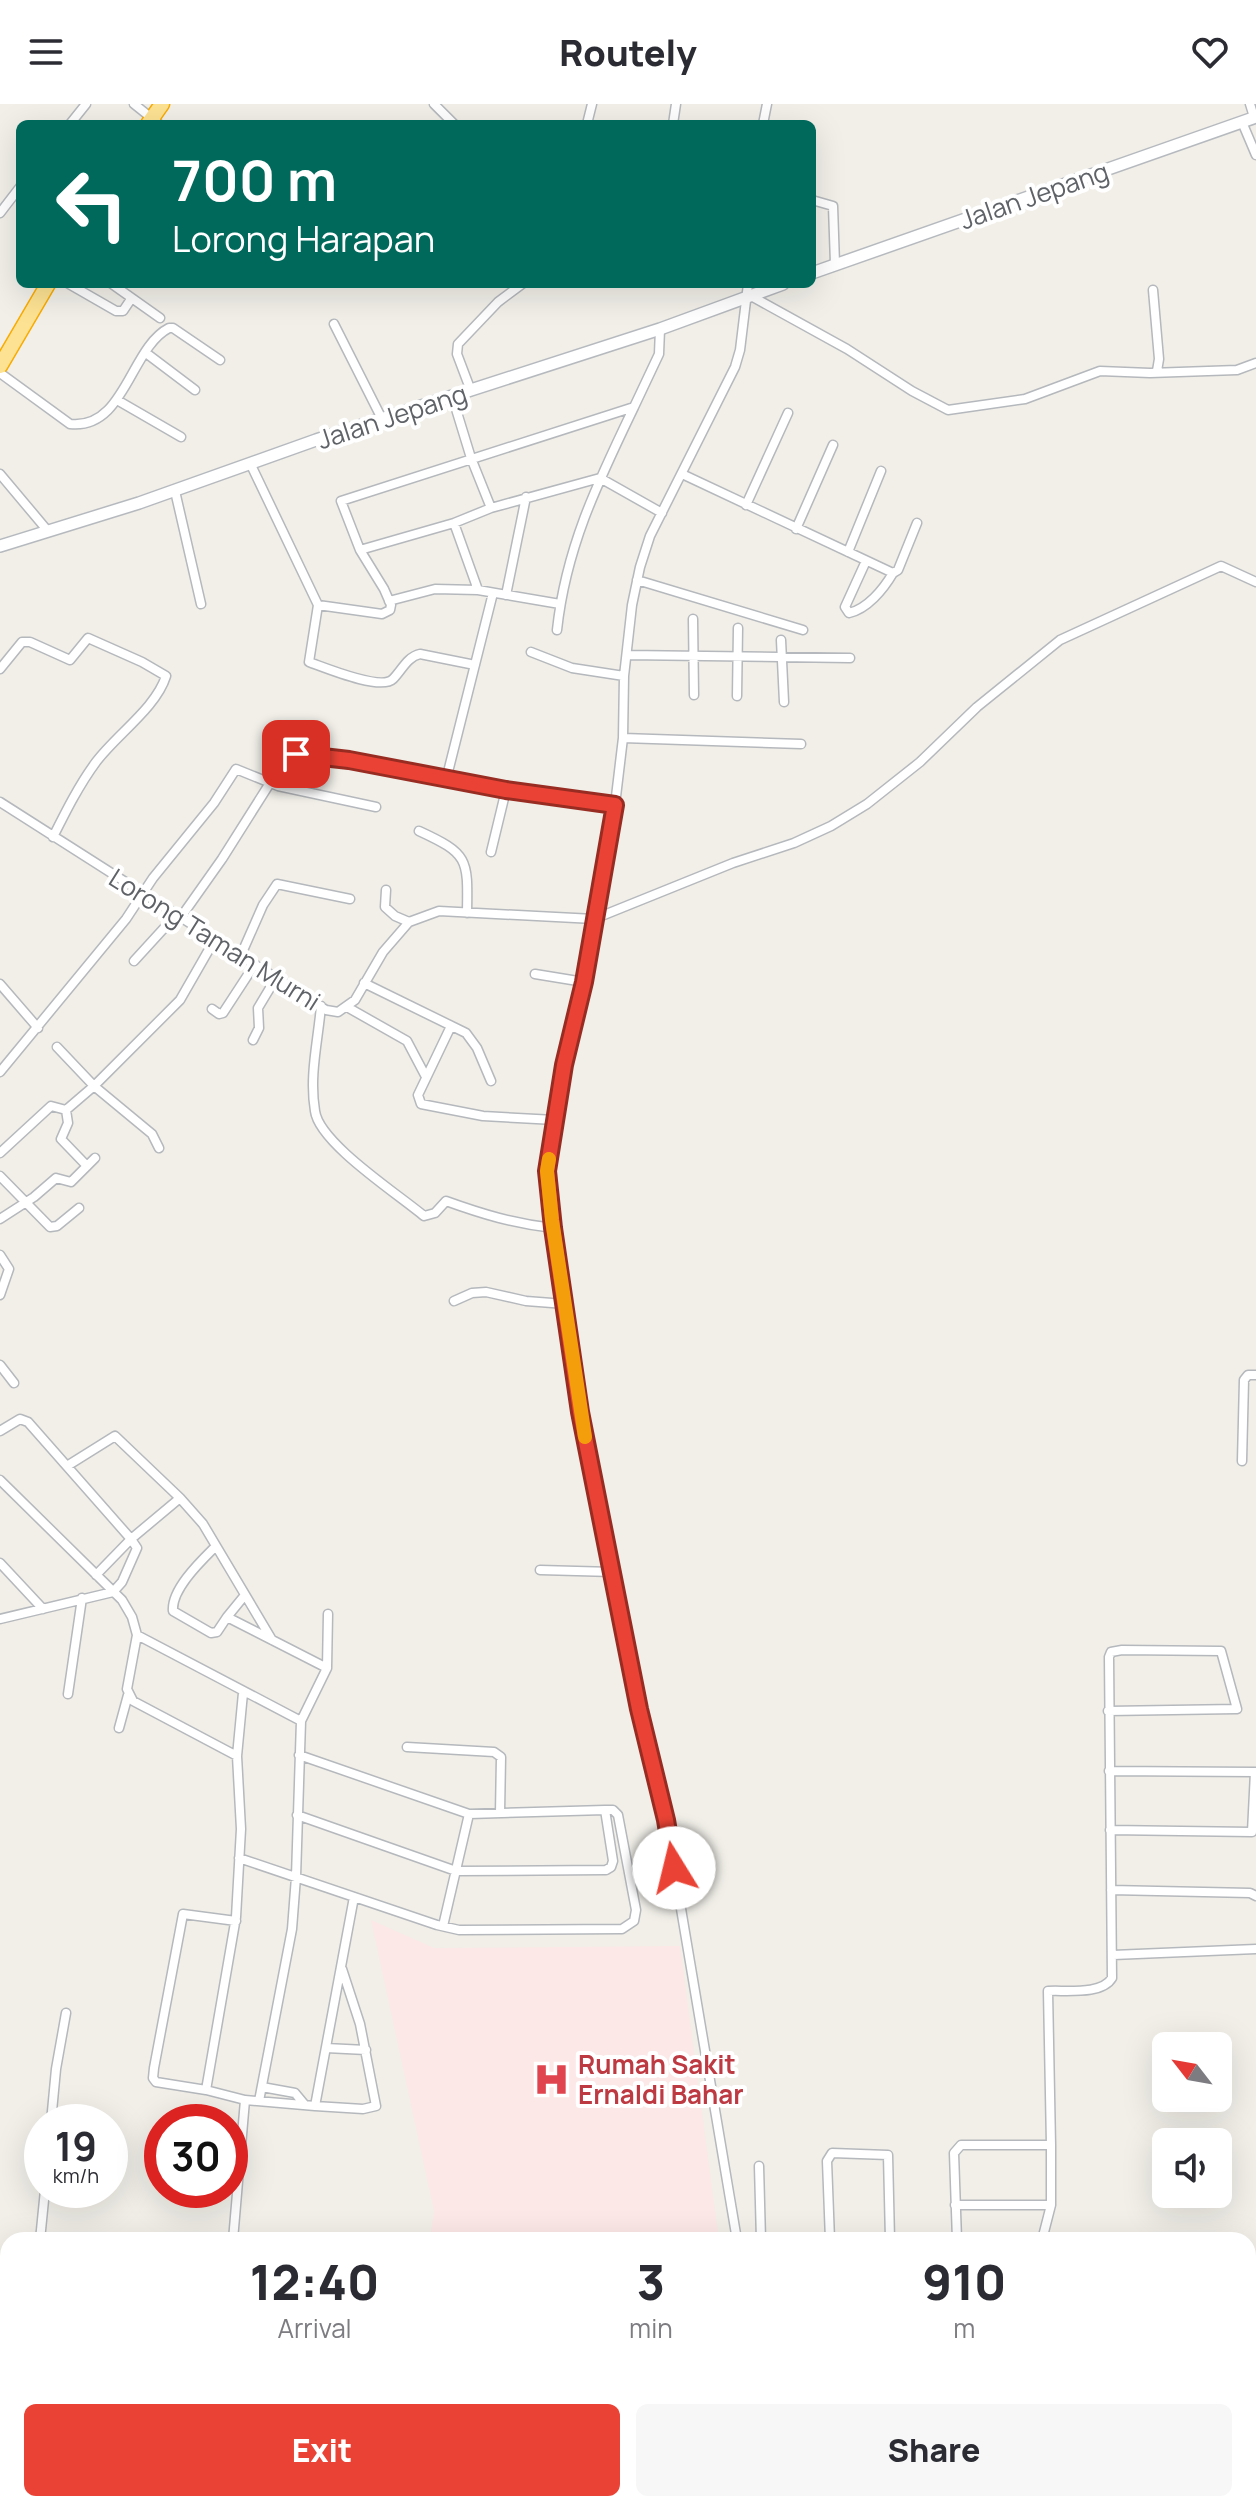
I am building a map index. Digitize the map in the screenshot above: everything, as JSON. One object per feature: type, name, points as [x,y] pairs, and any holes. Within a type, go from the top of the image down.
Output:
[{"type":"highway","points":[[0,366],[46,288]]},
{"type":"street","points":[[73,120],[86,104]]},
{"type":"street","points":[[134,104],[151,120]]},
{"type":"street","points":[[434,104],[450,120]]},
{"type":"street","points":[[1250,104],[1255,117]]},
{"type":"street","name":"Jalan Jepang","points":[[816,271],[1255,117]]},
{"type":"street","points":[[1242,122],[1256,155]]},
{"type":"street","points":[[0,213],[16,192]]},
{"type":"street","points":[[816,201],[833,206],[835,264]]},
{"type":"street","points":[[76,288],[120,312],[127,308],[131,299]]},
{"type":"street","points":[[117,288],[160,318]]},
{"type":"street","points":[[471,391],[457,354],[458,344],[508,288]]},
{"type":"street","points":[[1153,290],[1159,359],[1157,371]]},
{"type":"street","points":[[736,2232],[666,1820],[639,1709],[580,1412],[547,1171],[564,1065],[584,982],[615,805],[623,738],[624,676],[637,580],[650,536],[735,367],[749,293],[948,410],[1025,399],[1100,371],[1237,370],[1256,363]]},
{"type":"street","name":"Jalan Jepang","points":[[0,546],[104,515],[382,419],[660,329],[749,293]]},
{"type":"street","points":[[334,324],[382,419]]},
{"type":"street","points":[[0,373],[70,424],[92,421],[104,414],[117,400],[159,335],[169,328],[220,360]]},
{"type":"street","points":[[557,630],[560,604],[582,520],[659,354],[660,329]]},
{"type":"street","points":[[146,353],[195,390]]},
{"type":"street","points":[[452,396],[471,458],[491,508]]},
{"type":"street","points":[[117,400],[181,437]]},
{"type":"street","points":[[318,605],[382,614],[390,610],[389,601],[360,550],[341,501],[634,407]]},
{"type":"street","points":[[746,505],[788,413]]},
{"type":"street","points":[[796,529],[833,445]]},
{"type":"street","points":[[251,465],[318,605],[309,662],[380,684],[392,680],[413,656],[420,654],[475,665]]},
{"type":"street","points":[[848,552],[881,471]]},
{"type":"street","points":[[0,474],[47,530]]},
{"type":"street","points":[[682,474],[893,573]]},
{"type":"street","points":[[360,550],[454,523],[526,497],[600,478],[662,513]]},
{"type":"street","points":[[175,491],[201,604]]},
{"type":"street","points":[[506,595],[526,497]]},
{"type":"street","points":[[454,523],[478,590]]},
{"type":"street","points":[[866,561],[845,607],[849,613],[874,598],[898,570],[917,523]]},
{"type":"street","points":[[386,890],[385,907],[409,922],[439,911],[594,919],[675,885],[794,843],[867,804],[920,762],[977,707],[1060,640],[1221,566],[1256,582]]},
{"type":"street","points":[[637,580],[803,630]]},
{"type":"street","points":[[389,601],[435,589],[478,590],[560,604]]},
{"type":"street","points":[[446,780],[493,593]]},
{"type":"street","points":[[693,619],[694,695]]},
{"type":"street","points":[[737,696],[738,628]]},
{"type":"street","points":[[0,669],[22,642],[30,642],[70,660],[88,638],[166,676],[153,698],[98,759],[75,793],[53,837]]},
{"type":"street","points":[[781,640],[784,702]]},
{"type":"street","points":[[531,652],[572,668],[624,676]]},
{"type":"street","points":[[627,655],[850,658]]},
{"type":"street","points":[[623,738],[801,744]]},
{"type":"street","points":[[134,961],[178,914],[222,859],[296,754],[615,805]]},
{"type":"street","points":[[0,1072],[38,1028],[153,878],[191,835],[236,769],[274,785],[376,807]]},
{"type":"street","points":[[491,852],[506,790]]},
{"type":"street","name":"Lorong Taman Murni","points":[[0,802],[142,895],[178,914],[321,1006],[338,1012],[355,1000],[383,952],[409,922]]},
{"type":"street","points":[[419,831],[450,845],[463,861],[467,869],[467,913]]},
{"type":"street","points":[[241,955],[263,905],[277,884],[350,899]]},
{"type":"street","points":[[66,1110],[180,1000],[215,939]]},
{"type":"street","points":[[212,1009],[223,1013],[255,964]]},
{"type":"street","points":[[535,974],[584,982]]},
{"type":"street","points":[[253,1040],[259,1028],[258,1008],[276,978]]},
{"type":"street","points":[[364,983],[466,1033],[491,1081]]},
{"type":"street","points":[[0,984],[38,1028]]},
{"type":"street","points":[[321,1006],[312,1078],[315,1112],[325,1134],[424,1216],[435,1213],[446,1201],[497,1219],[553,1228]]},
{"type":"street","points":[[347,1007],[407,1041],[426,1077]]},
{"type":"street","points":[[451,1026],[418,1099],[427,1107],[483,1116],[555,1120]]},
{"type":"street","points":[[57,1047],[94,1086],[143,1125],[159,1148]]},
{"type":"street","points":[[0,1153],[51,1106],[66,1110]]},
{"type":"street","points":[[66,1110],[68,1123],[61,1139],[87,1166]]},
{"type":"street","points":[[0,1219],[56,1178],[71,1182],[95,1158]]},
{"type":"street","points":[[0,1176],[48,1226],[53,1228],[79,1208]]},
{"type":"street","points":[[0,1255],[9,1269],[0,1295]]},
{"type":"street","points":[[454,1301],[472,1293],[486,1292],[526,1301],[565,1304]]},
{"type":"street","points":[[0,1365],[14,1383]]},
{"type":"street","points":[[1242,1461],[1244,1380],[1248,1375],[1256,1375]]},
{"type":"street","points":[[0,1431],[20,1419],[28,1422],[137,1548],[122,1582],[113,1592],[0,1619]]},
{"type":"street","points":[[67,1466],[115,1436],[203,1524],[272,1640]]},
{"type":"street","points":[[0,1480],[113,1592],[132,1617],[137,1635],[128,1695],[119,1728]]},
{"type":"street","points":[[96,1575],[131,1539],[180,1498]]},
{"type":"street","points":[[216,1546],[191,1571],[172,1603],[173,1611],[211,1633],[217,1632],[245,1595]]},
{"type":"street","points":[[0,1563],[43,1609]]},
{"type":"street","points":[[540,1570],[613,1572]]},
{"type":"street","points":[[68,1694],[82,1598]]},
{"type":"street","points":[[259,2101],[292,1929],[301,1721],[327,1668],[328,1614]]},
{"type":"street","points":[[227,1617],[327,1668]]},
{"type":"street","points":[[137,1635],[301,1721]]},
{"type":"street","points":[[1044,2232],[1051,2205],[1048,1991],[1106,1986],[1112,1978],[1108,1711],[1111,1652],[1221,1651],[1237,1709],[1108,1711]]},
{"type":"street","points":[[206,2090],[236,1921],[239,1858],[237,1756],[243,1693]]},
{"type":"street","points":[[128,1695],[133,1701],[237,1756]]},
{"type":"street","points":[[407,1747],[494,1752],[501,1757],[500,1813]]},
{"type":"street","points":[[239,1858],[459,1930],[622,1929],[630,1924],[636,1910],[627,1848],[618,1815],[613,1810],[469,1814],[299,1755]]},
{"type":"street","points":[[1109,1771],[1255,1772],[1252,1832],[1110,1830]]},
{"type":"street","points":[[297,1815],[456,1871],[606,1870],[613,1861],[605,1810]]},
{"type":"street","points":[[443,1926],[469,1814]]},
{"type":"street","points":[[1111,1890],[1250,1893],[1256,1896]]},
{"type":"street","points":[[315,2106],[354,1897]]},
{"type":"street","points":[[236,1921],[183,1914],[154,2068],[153,2078],[156,2082],[245,2100],[363,2109],[376,2106],[360,2024],[341,1965]]},
{"type":"street","points":[[1113,1955],[1256,1949]]},
{"type":"street","points":[[53,2104],[66,2013]]},
{"type":"street","points":[[326,2048],[366,2050]]},
{"type":"street","points":[[262,2087],[295,2093],[305,2105]]},
{"type":"street","points":[[234,2232],[245,2100]]},
{"type":"street","points":[[957,2232],[954,2153],[961,2145],[1051,2145]]},
{"type":"street","points":[[830,2232],[829,2155],[859,2153],[888,2155],[890,2232]]},
{"type":"street","points":[[759,2166],[761,2232]]},
{"type":"street","points":[[955,2205],[1051,2205]]},
{"type":"street","points":[[41,2232],[43,2208]]},
{"type":"shaded area","name":"Rumah Sakit Ernaldi Bahar","points":[[371,1920],[434,1948],[680,1946],[718,2232],[431,2232],[434,2211]]},
{"type":"slow traffic","points":[[549,1159],[547,1171],[552,1220],[585,1437]]},
{"type":"place","name":"Rumah Sakit Ernaldi Bahar","points":[[552,2079]]},
{"type":"route","points":[[296,754],[349,760],[446,780],[615,805],[584,982],[564,1065],[547,1171],[580,1412],[674,1868]]}]
